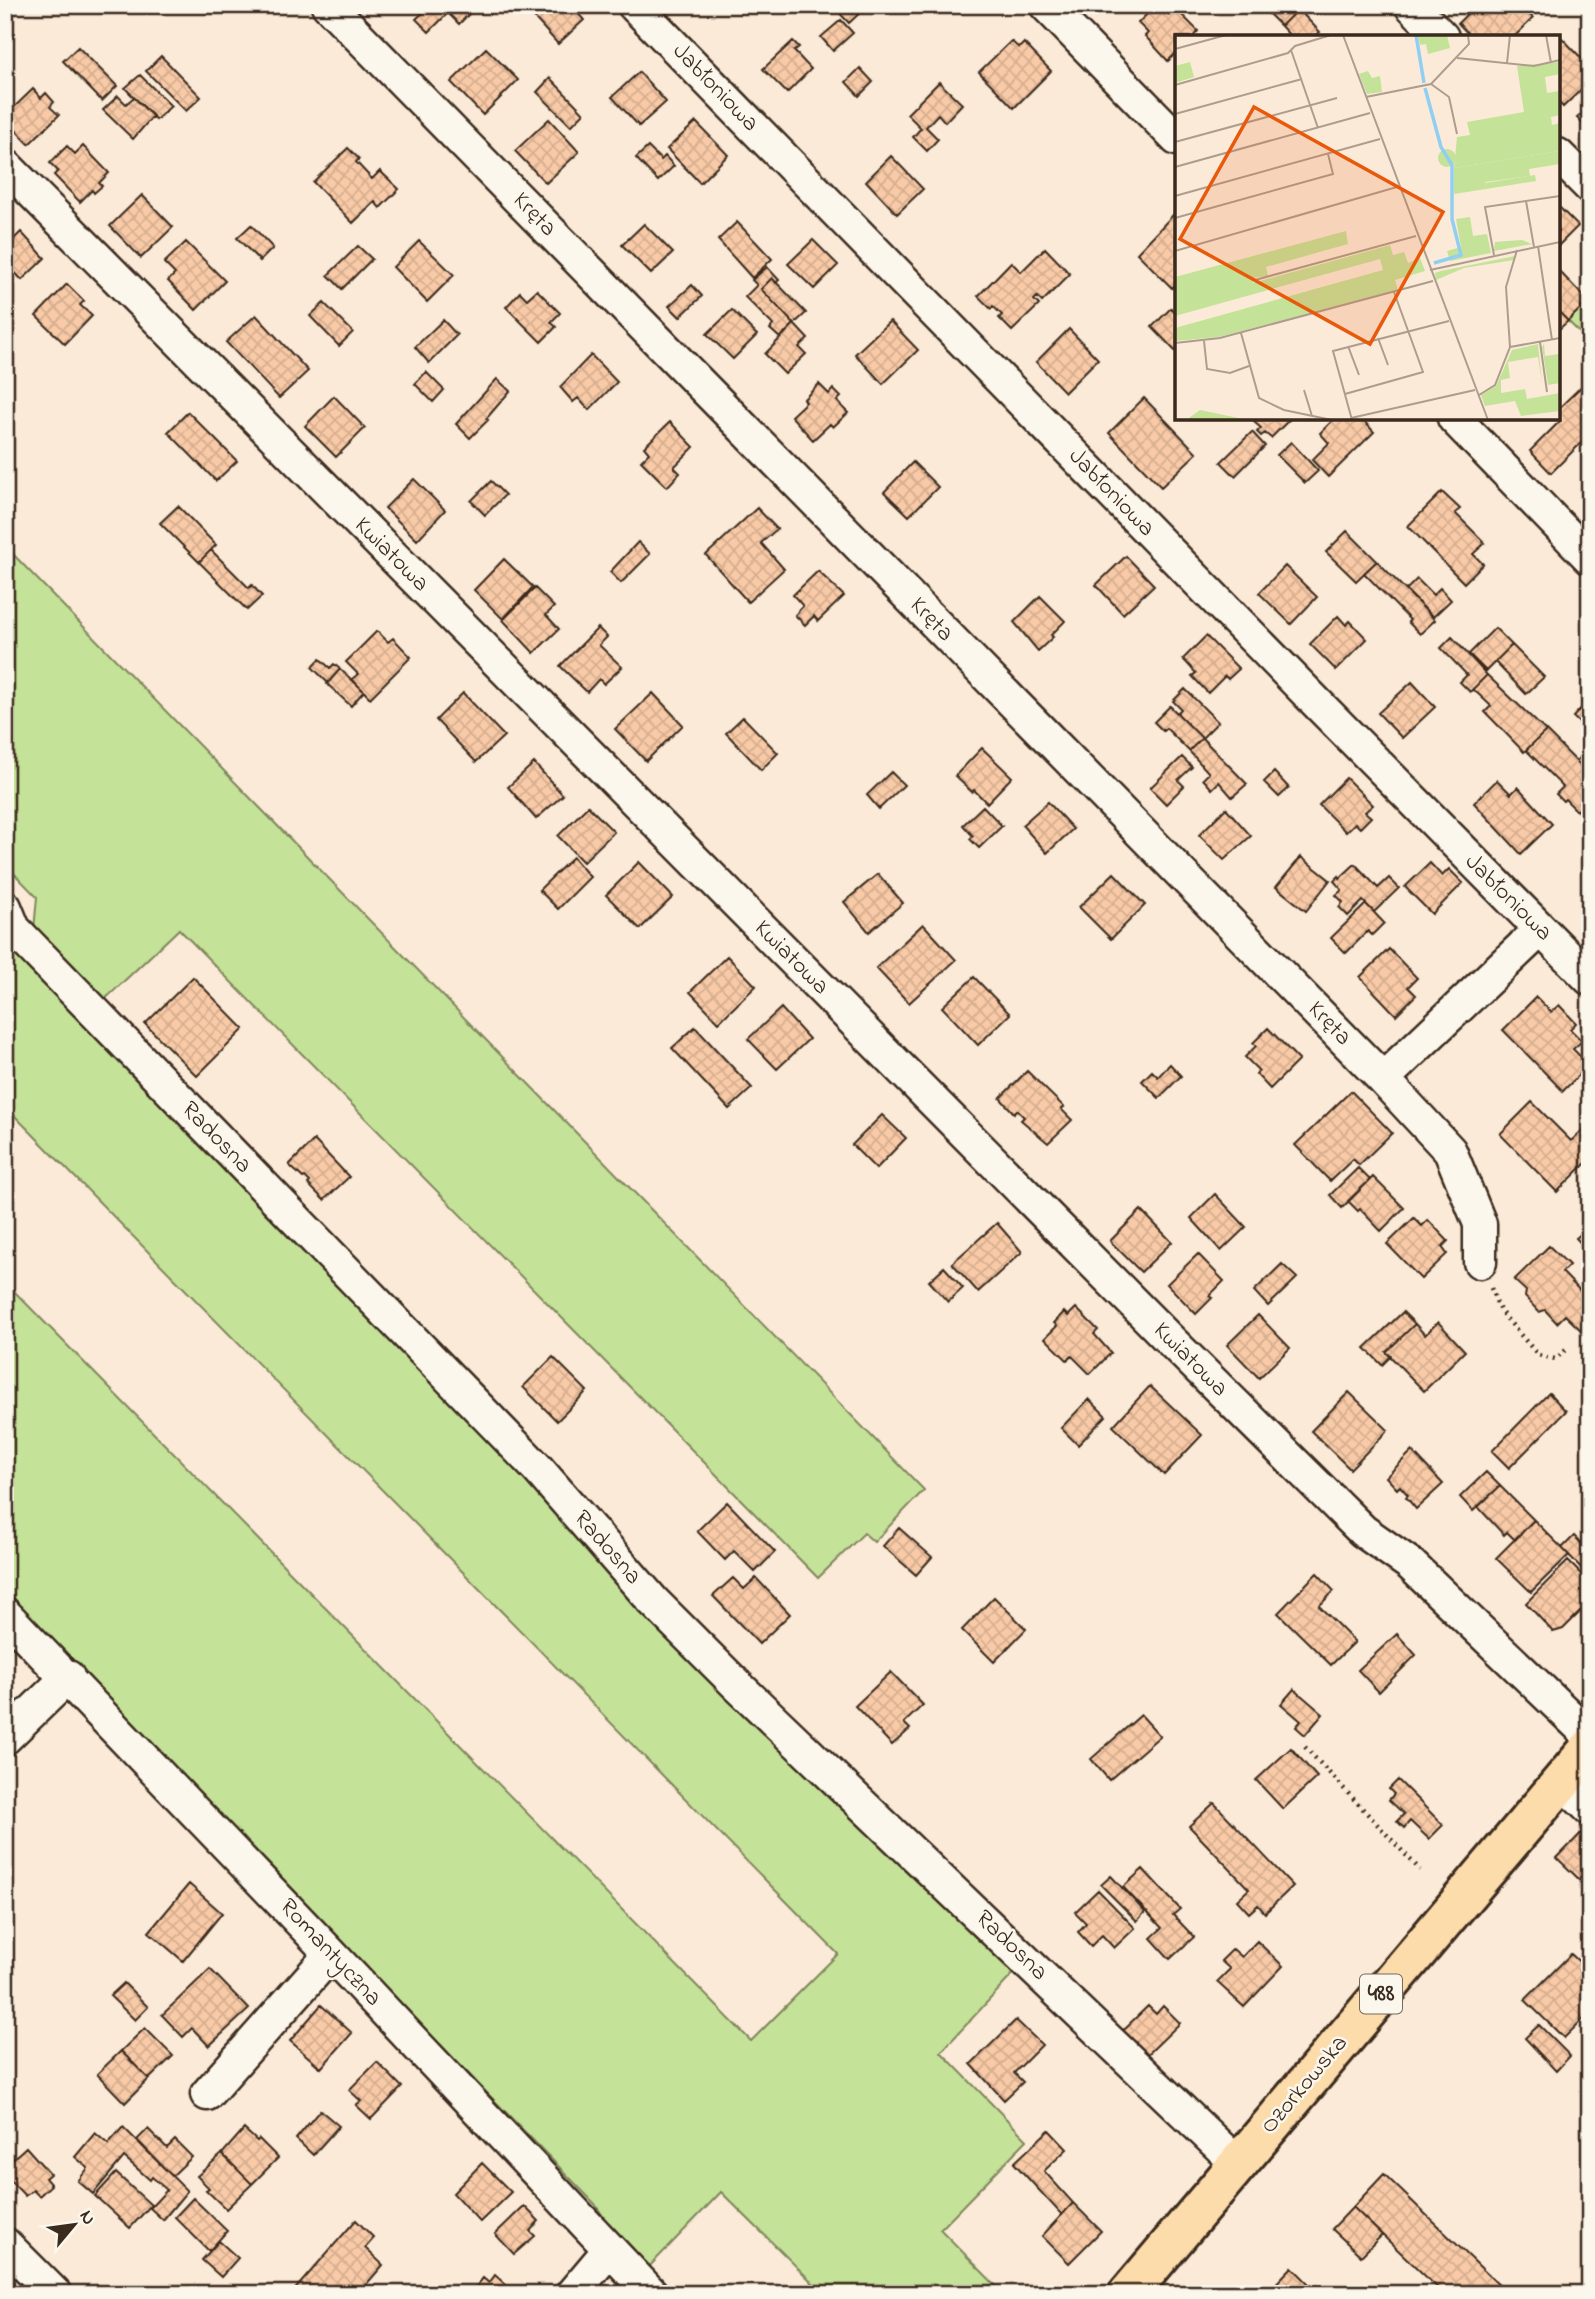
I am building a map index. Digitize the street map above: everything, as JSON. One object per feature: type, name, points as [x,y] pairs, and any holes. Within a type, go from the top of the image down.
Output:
[{"type":"main road","name":"Ozorkowska","points":[[1128,2294],[1590,1748]]},
{"type":"street","name":"Kręta","points":[[328,5],[1383,1079],[1450,1152],[1480,1224],[1480,1262]]},
{"type":"street","name":"Jabłoniowa","points":[[634,5],[1590,979]]},
{"type":"street","points":[[1046,5],[1175,137]]},
{"type":"street","points":[[1411,5],[1440,35]]},
{"type":"street","points":[[1560,157],[1590,187]]},
{"type":"street","name":"Kwiatowa","points":[[5,165],[1128,1298],[1363,1531],[1409,1564],[1590,1736]]},
{"type":"street","points":[[1456,420],[1590,558]]},
{"type":"street","name":"Radosna","points":[[5,906],[14,929],[537,1468],[653,1601],[746,1695],[1238,2164]]},
{"type":"street","points":[[1383,1079],[1540,930]]},
{"type":"street","name":"Romantyczna","points":[[5,1614],[68,1677],[652,2294]]},
{"type":"street","points":[[5,1738],[68,1677]]},
{"type":"street","points":[[1562,1782],[1590,1809]]},
{"type":"street","points":[[206,2094],[331,1954]]},
{"type":"street","points":[[5,2244],[55,2294]]},
{"type":"street","points":[[572,2294],[609,2250]]},
{"type":"path","points":[[1480,1262],[1500,1311],[1538,1355],[1555,1359],[1566,1350]]},
{"type":"path","points":[[1305,1747],[1420,1870]]},
{"type":"green space","points":[[1590,299],[1590,343],[1568,321]]},
{"type":"green space","points":[[5,546],[924,1490],[874,1542],[864,1533],[818,1578],[179,929],[102,1002],[34,930],[37,897],[5,864]]},
{"type":"green space","points":[[5,939],[527,1473],[639,1609],[755,1724],[1015,1972],[941,2052],[1027,2140],[940,2229],[1004,2294],[824,2294],[721,2192],[645,2271],[624,2249],[595,2204],[5,1597],[5,1282],[751,2041],[838,1954],[5,1106]]},
{"type":"building","points":[[431,5],[470,5],[474,9],[459,24],[448,13],[429,32],[416,19]]},
{"type":"building","points":[[536,5],[570,5],[584,20],[558,44],[529,12]]},
{"type":"building","points":[[832,5],[859,5],[863,10],[849,23]]},
{"type":"building","points":[[1156,5],[1160,5],[1169,14],[1175,8],[1198,31],[1195,35],[1175,35],[1175,54],[1168,61],[1145,36],[1148,33],[1138,23]]},
{"type":"building","points":[[1260,5],[1286,5],[1294,13],[1281,26]]},
{"type":"building","points":[[1476,5],[1520,5],[1533,18],[1516,35],[1469,35],[1458,23]]},
{"type":"building","points":[[1298,9],[1320,32],[1317,35],[1289,35],[1281,26]]},
{"type":"building","points":[[841,20],[853,33],[833,51],[821,37]]},
{"type":"building","points":[[1562,38],[1590,67],[1590,81],[1563,107],[1560,104]]},
{"type":"building","points":[[793,41],[799,47],[794,51],[811,69],[787,93],[763,69]]},
{"type":"building","points":[[1011,41],[1019,48],[1024,43],[1051,71],[1014,108],[979,72]]},
{"type":"building","points":[[78,47],[117,86],[102,101],[63,61]]},
{"type":"building","points":[[486,48],[518,80],[483,115],[451,82]]},
{"type":"building","points":[[161,56],[201,97],[186,111],[146,71]]},
{"type":"building","points":[[860,68],[873,82],[859,96],[846,82]]},
{"type":"building","points":[[639,72],[666,102],[639,126],[612,97]]},
{"type":"building","points":[[140,75],[171,106],[156,120],[125,88]]},
{"type":"building","points":[[550,78],[584,113],[571,126],[537,92]]},
{"type":"building","points":[[939,82],[962,104],[945,122],[938,114],[926,127],[938,139],[927,151],[913,137],[921,128],[907,114]]},
{"type":"building","points":[[33,89],[41,98],[46,93],[54,102],[50,107],[59,115],[29,144],[5,116]]},
{"type":"building","points":[[118,96],[126,104],[134,97],[153,116],[133,139],[103,110]]},
{"type":"building","points":[[1590,106],[1590,131],[1577,118]]},
{"type":"building","points":[[549,119],[579,152],[546,183],[515,151]]},
{"type":"building","points":[[696,122],[728,155],[700,183],[667,149]]},
{"type":"building","points":[[67,146],[75,154],[83,146],[109,173],[99,183],[102,186],[94,193],[92,190],[80,202],[54,175],[58,171],[50,163]]},
{"type":"building","points":[[648,147],[661,160],[665,156],[674,166],[658,181],[636,158]]},
{"type":"building","points":[[348,148],[359,159],[356,162],[372,179],[380,171],[399,189],[380,208],[375,202],[353,223],[313,182]]},
{"type":"building","points":[[891,156],[923,189],[897,214],[866,181]]},
{"type":"building","points":[[142,195],[173,227],[141,258],[110,226]]},
{"type":"building","points":[[1560,208],[1578,226],[1560,244]]},
{"type":"building","points":[[1173,215],[1175,217],[1175,285],[1172,288],[1137,253]]},
{"type":"building","points":[[737,222],[772,259],[752,278],[718,240]]},
{"type":"building","points":[[644,224],[673,253],[651,274],[622,245]]},
{"type":"building","points":[[251,225],[273,248],[260,261],[237,238]]},
{"type":"building","points":[[21,232],[45,258],[22,280],[5,262],[5,248]]},
{"type":"building","points":[[813,240],[838,265],[814,289],[788,264]]},
{"type":"building","points":[[419,241],[454,275],[427,302],[393,267]]},
{"type":"building","points":[[186,242],[225,281],[196,310],[168,281],[175,274],[164,263]]},
{"type":"building","points":[[358,246],[372,259],[342,289],[328,275]]},
{"type":"building","points":[[1045,248],[1070,274],[1042,302],[1037,297],[1034,300],[1039,305],[1012,331],[999,318],[1002,315],[993,306],[991,309],[978,296],[1011,262],[1021,272]]},
{"type":"building","points":[[767,267],[779,280],[776,283],[772,278],[761,289],[794,324],[780,338],[770,329],[773,325],[745,297],[757,285],[752,280]]},
{"type":"building","points":[[1560,272],[1588,301],[1568,321],[1560,313]]},
{"type":"building","points":[[772,278],[806,313],[794,324],[761,289]]},
{"type":"building","points":[[67,284],[84,301],[80,305],[92,316],[65,344],[36,316]]},
{"type":"building","points":[[692,285],[702,296],[680,317],[669,306]]},
{"type":"building","points":[[537,290],[560,313],[551,322],[556,327],[541,342],[506,307],[520,292],[527,299]]},
{"type":"building","points":[[324,303],[353,332],[339,346],[310,316]]},
{"type":"building","points":[[1171,308],[1175,313],[1175,351],[1152,327]]},
{"type":"building","points":[[732,310],[757,335],[733,359],[707,334]]},
{"type":"building","points":[[1560,313],[1568,321],[1560,328]]},
{"type":"building","points":[[256,315],[308,371],[279,398],[226,342]]},
{"type":"building","points":[[443,320],[457,335],[429,363],[415,347]]},
{"type":"building","points":[[890,321],[918,350],[883,384],[855,354]]},
{"type":"building","points":[[794,324],[808,339],[799,347],[806,354],[785,374],[765,354]]},
{"type":"building","points":[[1069,329],[1098,359],[1065,392],[1036,362]]},
{"type":"building","points":[[591,355],[617,382],[589,410],[578,398],[573,402],[560,387]]},
{"type":"building","points":[[426,372],[444,390],[433,402],[415,384]]},
{"type":"building","points":[[1590,378],[1590,452],[1581,443],[1551,473],[1530,451],[1560,421],[1560,407]]},
{"type":"building","points":[[497,379],[510,391],[470,438],[456,424]]},
{"type":"building","points":[[819,384],[829,394],[833,389],[841,397],[837,401],[848,413],[833,427],[830,424],[813,440],[791,416]]},
{"type":"building","points":[[334,396],[365,428],[336,457],[305,426]]},
{"type":"building","points":[[1144,398],[1197,453],[1161,487],[1109,433]]},
{"type":"building","points":[[188,412],[237,461],[216,481],[168,432]]},
{"type":"building","points":[[1289,420],[1271,438],[1265,433],[1261,436],[1257,432],[1261,428],[1254,422]]},
{"type":"building","points":[[1333,420],[1363,420],[1374,432],[1328,477],[1312,460],[1329,443],[1320,433]]},
{"type":"building","points":[[670,422],[694,447],[674,467],[680,473],[667,487],[641,461],[649,453],[644,447]]},
{"type":"building","points":[[1252,432],[1265,446],[1235,476],[1221,462]]},
{"type":"building","points":[[1291,442],[1318,471],[1305,483],[1277,455]]},
{"type":"building","points":[[913,462],[938,487],[909,516],[884,492]]},
{"type":"building","points":[[414,479],[445,510],[417,540],[385,508]]},
{"type":"building","points":[[491,481],[505,495],[485,515],[471,501]]},
{"type":"building","points":[[1442,492],[1460,509],[1455,513],[1485,543],[1473,554],[1483,564],[1464,583],[1408,526]]},
{"type":"building","points":[[178,506],[216,545],[199,562],[160,523]]},
{"type":"building","points":[[757,508],[777,529],[761,543],[784,569],[748,602],[706,555]]},
{"type":"building","points":[[1347,531],[1377,561],[1356,581],[1326,552]]},
{"type":"building","points":[[638,542],[650,554],[621,583],[610,572]]},
{"type":"building","points":[[211,550],[249,588],[252,585],[262,596],[247,610],[199,562]]},
{"type":"building","points":[[1126,556],[1154,585],[1123,614],[1096,585]]},
{"type":"building","points":[[504,559],[533,587],[503,619],[474,590]]},
{"type":"building","points":[[1377,561],[1435,620],[1420,634],[1408,622],[1410,620],[1364,573]]},
{"type":"building","points":[[1285,566],[1317,597],[1291,624],[1259,593]]},
{"type":"building","points":[[818,571],[844,596],[818,621],[814,616],[805,625],[795,615],[803,606],[793,595]]},
{"type":"building","points":[[1417,579],[1433,595],[1440,588],[1451,600],[1433,617],[1406,590]]},
{"type":"building","points":[[535,588],[554,607],[546,615],[559,629],[534,653],[503,620]]},
{"type":"building","points":[[1040,596],[1065,621],[1038,651],[1014,622]]},
{"type":"building","points":[[1338,616],[1346,625],[1350,621],[1367,639],[1336,670],[1310,644]]},
{"type":"building","points":[[598,628],[607,637],[599,645],[622,667],[604,684],[599,679],[587,692],[560,666]]},
{"type":"building","points":[[1495,628],[1512,645],[1486,671],[1469,654]]},
{"type":"building","points":[[377,631],[388,642],[393,638],[411,657],[370,698],[352,679],[358,674],[346,662]]},
{"type":"building","points":[[1206,636],[1239,669],[1228,679],[1225,676],[1208,693],[1192,676],[1196,673],[1183,659]]},
{"type":"building","points":[[1452,637],[1487,675],[1470,692],[1460,682],[1467,675],[1441,648]]},
{"type":"building","points":[[1512,645],[1544,677],[1526,694],[1495,662]]},
{"type":"building","points":[[320,659],[330,668],[334,664],[340,669],[328,683],[312,667]]},
{"type":"building","points":[[340,669],[364,691],[351,706],[327,684]]},
{"type":"building","points":[[1487,675],[1546,731],[1524,752],[1485,712],[1491,706],[1473,689]]},
{"type":"building","points":[[1412,682],[1435,707],[1402,738],[1378,713]]},
{"type":"building","points":[[1185,689],[1218,722],[1202,738],[1177,713],[1181,709],[1173,701]]},
{"type":"building","points":[[463,693],[504,736],[476,762],[436,720]]},
{"type":"building","points":[[653,693],[683,725],[646,761],[615,729]]},
{"type":"building","points":[[1587,702],[1590,705],[1590,733],[1573,717]]},
{"type":"building","points":[[1170,706],[1202,738],[1189,751],[1166,728],[1163,731],[1154,722]]},
{"type":"building","points":[[743,717],[778,753],[761,770],[726,733]]},
{"type":"building","points":[[1546,731],[1590,775],[1590,814],[1582,806],[1577,811],[1556,794],[1563,787],[1526,750]]},
{"type":"building","points":[[1202,738],[1247,784],[1232,797],[1219,782],[1212,789],[1203,779],[1209,773],[1189,751]]},
{"type":"building","points":[[1590,747],[1590,775],[1576,761]]},
{"type":"building","points":[[982,748],[1012,777],[987,803],[955,776]]},
{"type":"building","points":[[1182,757],[1192,767],[1178,780],[1184,786],[1166,804],[1150,788]]},
{"type":"building","points":[[534,763],[563,795],[536,819],[508,787]]},
{"type":"building","points":[[891,772],[904,785],[879,809],[867,795]]},
{"type":"building","points":[[1274,772],[1289,788],[1279,797],[1264,782]]},
{"type":"building","points":[[1346,778],[1373,805],[1365,812],[1371,817],[1360,828],[1355,823],[1346,832],[1319,805]]},
{"type":"building","points":[[1497,780],[1511,794],[1518,787],[1552,824],[1521,854],[1474,803]]},
{"type":"building","points":[[1048,802],[1073,829],[1047,853],[1022,825]]},
{"type":"building","points":[[588,806],[614,832],[583,862],[558,836]]},
{"type":"building","points":[[983,806],[1002,826],[979,848],[970,839],[973,836],[963,825]]},
{"type":"building","points":[[1226,808],[1251,836],[1224,860],[1199,835]]},
{"type":"building","points":[[573,857],[590,877],[558,909],[539,890]]},
{"type":"building","points":[[1301,857],[1330,880],[1306,911],[1276,887]]},
{"type":"building","points":[[639,862],[673,897],[640,929],[606,895]]},
{"type":"building","points":[[1430,863],[1442,876],[1449,869],[1463,883],[1432,914],[1405,887]]},
{"type":"building","points":[[1355,864],[1378,888],[1389,878],[1399,888],[1374,912],[1363,901],[1348,916],[1339,907],[1343,902],[1336,895],[1342,890],[1334,881]]},
{"type":"building","points":[[1114,873],[1145,905],[1111,939],[1079,907]]},
{"type":"building","points":[[878,874],[903,903],[869,932],[844,902]]},
{"type":"building","points":[[1366,904],[1384,923],[1372,935],[1368,931],[1346,953],[1331,938]]},
{"type":"building","points":[[923,924],[956,960],[909,1003],[876,968]]},
{"type":"building","points":[[1389,949],[1417,978],[1408,987],[1416,995],[1396,1015],[1360,977]]},
{"type":"building","points":[[727,956],[756,986],[719,1022],[690,992]]},
{"type":"building","points":[[193,977],[244,1029],[197,1076],[145,1024]]},
{"type":"building","points":[[974,977],[1010,1014],[978,1045],[942,1007]]},
{"type":"building","points":[[1536,997],[1551,1012],[1559,1005],[1576,1023],[1570,1029],[1582,1041],[1573,1049],[1589,1065],[1563,1091],[1503,1030]]},
{"type":"building","points":[[781,1008],[809,1039],[777,1069],[748,1039]]},
{"type":"building","points":[[695,1027],[752,1088],[729,1109],[672,1048]]},
{"type":"building","points":[[1268,1028],[1299,1060],[1270,1089],[1256,1074],[1259,1071],[1245,1057],[1256,1046],[1253,1043]]},
{"type":"building","points":[[1170,1064],[1181,1076],[1159,1098],[1142,1081],[1152,1071],[1158,1077]]},
{"type":"building","points":[[1027,1071],[1064,1107],[1061,1109],[1072,1120],[1048,1143],[1021,1120],[1024,1117],[1017,1110],[1014,1113],[1000,1098]]},
{"type":"building","points":[[1351,1091],[1392,1133],[1359,1165],[1353,1159],[1330,1181],[1295,1145]]},
{"type":"building","points":[[1532,1102],[1571,1141],[1587,1126],[1590,1129],[1590,1159],[1557,1192],[1500,1134]]},
{"type":"building","points":[[882,1115],[906,1138],[876,1169],[852,1145]]},
{"type":"building","points":[[314,1140],[349,1177],[324,1200],[308,1184],[310,1182],[305,1177],[289,1165]]},
{"type":"building","points":[[1358,1168],[1370,1180],[1342,1208],[1330,1195]]},
{"type":"building","points":[[1373,1177],[1404,1208],[1381,1231],[1360,1209],[1358,1211],[1348,1201]]},
{"type":"building","points":[[1215,1194],[1246,1227],[1221,1251],[1191,1218]]},
{"type":"building","points":[[1141,1210],[1172,1242],[1141,1272],[1110,1241]]},
{"type":"building","points":[[1414,1218],[1422,1226],[1428,1220],[1448,1241],[1442,1247],[1447,1254],[1421,1279],[1387,1244]]},
{"type":"building","points":[[997,1223],[1022,1252],[978,1292],[952,1263]]},
{"type":"building","points":[[1590,1226],[1590,1253],[1576,1238]]},
{"type":"building","points":[[1549,1246],[1569,1265],[1562,1272],[1590,1301],[1589,1338],[1565,1315],[1557,1323],[1545,1310],[1539,1312],[1525,1297],[1526,1291],[1514,1280]]},
{"type":"building","points":[[1198,1254],[1224,1281],[1196,1314],[1167,1284]]},
{"type":"building","points":[[1282,1264],[1297,1278],[1268,1306],[1254,1291]]},
{"type":"building","points":[[944,1267],[963,1288],[948,1302],[929,1281]]},
{"type":"building","points":[[1076,1308],[1098,1330],[1094,1334],[1111,1353],[1090,1374],[1072,1356],[1067,1360],[1045,1338],[1057,1326],[1054,1323],[1064,1312],[1068,1316]]},
{"type":"building","points":[[1403,1312],[1415,1324],[1386,1352],[1391,1356],[1382,1365],[1365,1348]]},
{"type":"building","points":[[1258,1315],[1290,1348],[1259,1378],[1227,1345]]},
{"type":"building","points":[[1438,1322],[1465,1351],[1424,1391],[1386,1352],[1415,1324],[1425,1335]]},
{"type":"building","points":[[553,1357],[587,1391],[557,1421],[523,1387]]},
{"type":"building","points":[[1150,1386],[1202,1435],[1164,1475],[1113,1426]]},
{"type":"building","points":[[1349,1392],[1388,1430],[1350,1469],[1311,1431]]},
{"type":"building","points":[[1549,1393],[1566,1411],[1509,1468],[1492,1451]]},
{"type":"building","points":[[1089,1399],[1106,1416],[1078,1445],[1061,1428]]},
{"type":"building","points":[[1412,1451],[1443,1484],[1416,1509],[1400,1486],[1397,1489],[1386,1477]]},
{"type":"building","points":[[1486,1472],[1500,1486],[1473,1511],[1460,1497]]},
{"type":"building","points":[[1500,1486],[1534,1520],[1515,1540],[1507,1532],[1504,1535],[1478,1507]]},
{"type":"building","points":[[727,1502],[775,1552],[755,1572],[734,1551],[725,1560],[697,1531]]},
{"type":"building","points":[[1534,1520],[1569,1555],[1531,1592],[1496,1558]]},
{"type":"building","points":[[899,1528],[932,1557],[916,1575],[883,1546]]},
{"type":"building","points":[[1574,1536],[1590,1552],[1590,1577],[1562,1548]]},
{"type":"building","points":[[1568,1561],[1590,1583],[1590,1602],[1563,1629],[1553,1632],[1526,1603]]},
{"type":"building","points":[[1317,1573],[1334,1591],[1319,1606],[1355,1642],[1331,1665],[1278,1613]]},
{"type":"building","points":[[733,1578],[744,1589],[756,1578],[790,1614],[759,1644],[713,1596]]},
{"type":"building","points":[[994,1597],[1026,1629],[994,1662],[962,1630]]},
{"type":"building","points":[[1397,1634],[1416,1655],[1379,1692],[1358,1670]]},
{"type":"building","points":[[891,1672],[923,1705],[904,1723],[910,1729],[892,1745],[855,1706]]},
{"type":"building","points":[[1294,1689],[1323,1714],[1305,1735],[1296,1727],[1301,1721],[1281,1704]]},
{"type":"building","points":[[1141,1715],[1160,1736],[1109,1780],[1091,1759]]},
{"type":"building","points":[[1291,1748],[1317,1777],[1283,1809],[1256,1780]]},
{"type":"building","points":[[1398,1780],[1443,1825],[1429,1839],[1410,1821],[1404,1828],[1397,1821],[1404,1814],[1389,1800],[1394,1794],[1389,1789]]},
{"type":"building","points":[[1214,1803],[1293,1886],[1265,1913],[1258,1905],[1249,1913],[1237,1900],[1249,1889],[1189,1826]]},
{"type":"building","points":[[5,1826],[13,1833],[5,1841]]},
{"type":"building","points":[[1586,1828],[1590,1831],[1590,1878],[1584,1884],[1557,1858]]},
{"type":"building","points":[[1143,1869],[1180,1909],[1173,1915],[1194,1937],[1170,1959],[1151,1938],[1162,1928],[1123,1887]]},
{"type":"building","points":[[1111,1876],[1145,1912],[1137,1921],[1101,1885]]},
{"type":"building","points":[[189,1884],[222,1913],[183,1961],[149,1932]]},
{"type":"building","points":[[1098,1890],[1135,1928],[1114,1948],[1102,1935],[1091,1946],[1078,1932],[1086,1923],[1075,1912]]},
{"type":"building","points":[[1257,1941],[1283,1966],[1244,2007],[1217,1982],[1230,1969],[1221,1961],[1233,1949],[1242,1957]]},
{"type":"building","points":[[1571,1954],[1590,1972],[1590,2012],[1564,2038],[1525,2000]]},
{"type":"building","points":[[210,1969],[249,2009],[209,2046],[192,2028],[183,2037],[162,2015]]},
{"type":"building","points":[[124,1983],[148,2007],[135,2020],[110,1996]]},
{"type":"building","points":[[321,2005],[352,2033],[321,2068],[290,2041]]},
{"type":"building","points":[[1148,2006],[1156,2014],[1163,2006],[1180,2023],[1147,2055],[1123,2030]]},
{"type":"building","points":[[1016,2020],[1042,2045],[1014,2073],[1023,2082],[1004,2100],[971,2064]]},
{"type":"building","points":[[1539,2025],[1570,2056],[1556,2071],[1525,2038]]},
{"type":"building","points":[[145,2028],[173,2056],[149,2079],[121,2051]]},
{"type":"building","points":[[121,2051],[149,2079],[125,2103],[97,2074]]},
{"type":"building","points":[[377,2062],[402,2087],[371,2119],[356,2105],[361,2101],[349,2090]]},
{"type":"building","points":[[320,2110],[339,2126],[313,2155],[296,2139]]},
{"type":"building","points":[[123,2127],[187,2191],[163,2220],[150,2208],[167,2190],[152,2177],[150,2180],[124,2157],[93,2194],[78,2181],[88,2168],[75,2157],[95,2133],[108,2144]]},
{"type":"building","points":[[148,2129],[167,2148],[175,2140],[192,2157],[172,2176],[137,2140]]},
{"type":"building","points":[[244,2129],[257,2141],[259,2139],[278,2158],[252,2184],[222,2154]]},
{"type":"building","points":[[1049,2130],[1067,2149],[1044,2171],[1073,2203],[1062,2215],[1014,2163]]},
{"type":"building","points":[[26,2147],[50,2174],[45,2178],[51,2185],[39,2196],[33,2190],[25,2196],[5,2175],[5,2166]]},
{"type":"building","points":[[222,2154],[252,2184],[226,2209],[206,2190],[209,2188],[197,2176]]},
{"type":"building","points":[[482,2163],[511,2192],[480,2222],[453,2193]]},
{"type":"building","points":[[116,2173],[151,2205],[130,2228],[95,2196]]},
{"type":"building","points":[[1384,2174],[1507,2293],[1444,2294],[1353,2207]]},
{"type":"building","points":[[193,2198],[227,2231],[209,2251],[175,2217]]},
{"type":"building","points":[[1073,2203],[1101,2231],[1069,2263],[1042,2236]]},
{"type":"building","points":[[524,2206],[539,2221],[530,2231],[535,2236],[514,2254],[495,2234]]},
{"type":"building","points":[[1353,2207],[1382,2235],[1361,2256],[1332,2229]]},
{"type":"building","points":[[356,2220],[374,2238],[365,2248],[383,2265],[358,2294],[291,2294]]},
{"type":"building","points":[[219,2241],[238,2258],[221,2277],[202,2260]]},
{"type":"building","points":[[1292,2267],[1317,2292],[1266,2294]]},
{"type":"building","points":[[495,2275],[516,2294],[470,2294],[483,2278],[489,2283]]}]
